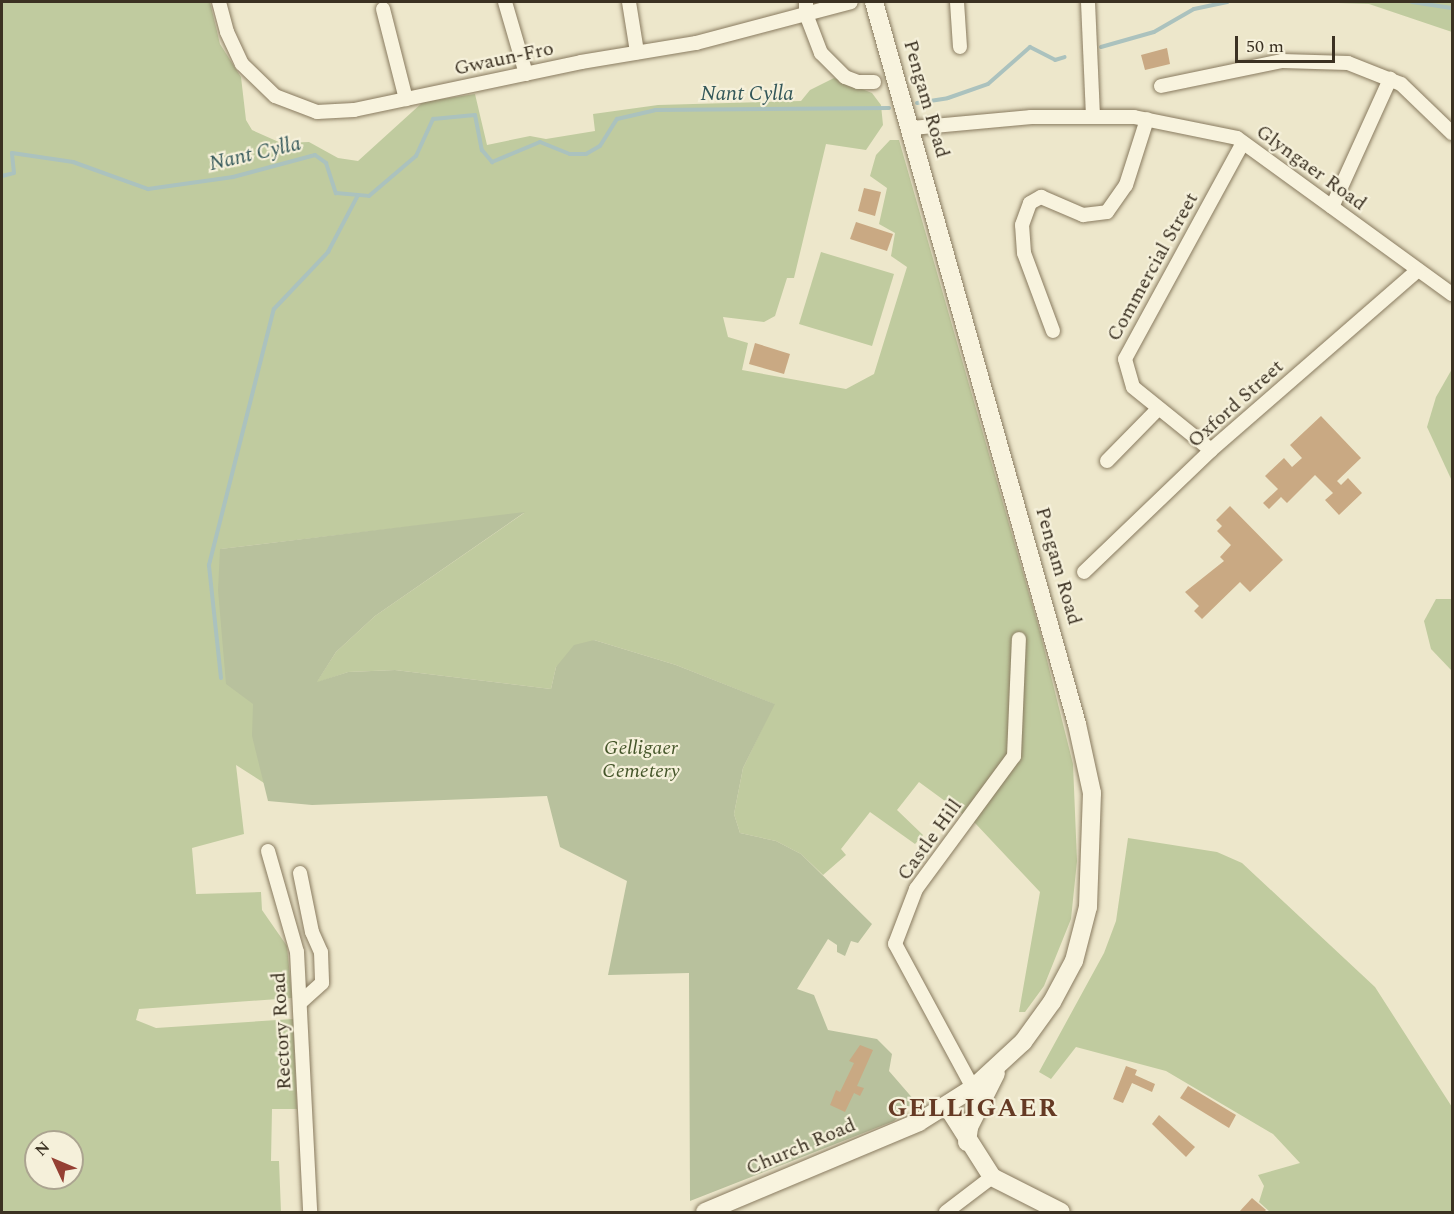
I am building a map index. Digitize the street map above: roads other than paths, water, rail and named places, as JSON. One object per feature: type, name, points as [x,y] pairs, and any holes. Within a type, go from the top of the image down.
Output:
[{"type":"main road","name":"Pengam Road","points":[[874,2],[912,128],[1059,649],[1092,793],[1088,907],[1074,962],[1023,1042],[973,1089],[947,1106]]},
{"type":"main road","points":[[967,1142],[969,1127],[999,1066]]},
{"type":"main road","points":[[947,1106],[967,1142],[992,1177],[1061,1212]]},
{"type":"main road","name":"Church Road","points":[[705,1212],[919,1122],[947,1106]]},
{"type":"street","name":"Gwaun-Fro","points":[[219,2],[242,64],[275,96],[317,112],[354,110],[637,52],[696,43],[806,8],[851,2]]},
{"type":"street","points":[[505,2],[526,74]]},
{"type":"street","points":[[629,2],[637,52]]},
{"type":"street","points":[[957,2],[960,47]]},
{"type":"street","points":[[1088,2],[1093,117]]},
{"type":"street","points":[[806,8],[821,53],[845,76],[858,82],[874,82]]},
{"type":"street","points":[[383,9],[406,99]]},
{"type":"street","points":[[1161,86],[1282,61],[1348,63],[1390,79],[1409,91],[1452,133]]},
{"type":"street","points":[[1332,207],[1390,79]]},
{"type":"street","name":"Glyngaer Road","points":[[912,128],[1031,117],[1093,117],[1147,119],[1237,138],[1452,294]]},
{"type":"street","points":[[1053,331],[1024,253],[1022,225],[1030,203],[1041,197],[1083,215],[1107,212],[1126,185],[1147,119]]},
{"type":"street","name":"Commercial Street","points":[[1211,450],[1133,387],[1125,359],[1243,143]]},
{"type":"street","name":"Oxford Street","points":[[1084,572],[1211,450],[1418,270]]},
{"type":"street","points":[[1107,460],[1158,409]]},
{"type":"street","name":"Castle Hill","points":[[973,1089],[895,944],[916,889],[1014,756],[1019,639]]},
{"type":"street","name":"Rectory Road","points":[[268,851],[297,952],[310,1212]]},
{"type":"street","points":[[300,873],[309,923],[321,952],[322,983],[301,1002]]},
{"type":"street","points":[[946,1212],[992,1177]]},
{"type":"waterway","name":"Nant Cylla","points":[[1101,47],[1154,32],[1194,9],[1227,2]]},
{"type":"waterway","name":"Nant Cylla","points":[[1412,2],[1452,8]]},
{"type":"waterway","name":"Nant Cylla","points":[[917,103],[948,98],[988,84],[1030,47],[1055,60],[1065,57]]},
{"type":"waterway","name":"Nant Cylla","points":[[2,176],[14,173],[12,153],[73,162],[148,189],[233,177],[315,155],[326,163],[336,193],[369,196],[416,156],[433,119],[475,115],[482,150],[492,162],[540,142],[570,154],[586,154],[600,146],[617,119],[655,110],[889,108]]},
{"type":"waterway","points":[[221,678],[209,565],[274,309],[328,252],[358,195]]},
{"type":"district","name":"GELLIGAER","points":[[973,1109]]},
{"type":"park label","name":"Gelligaer Cemetery","points":[[641,760]]}]
